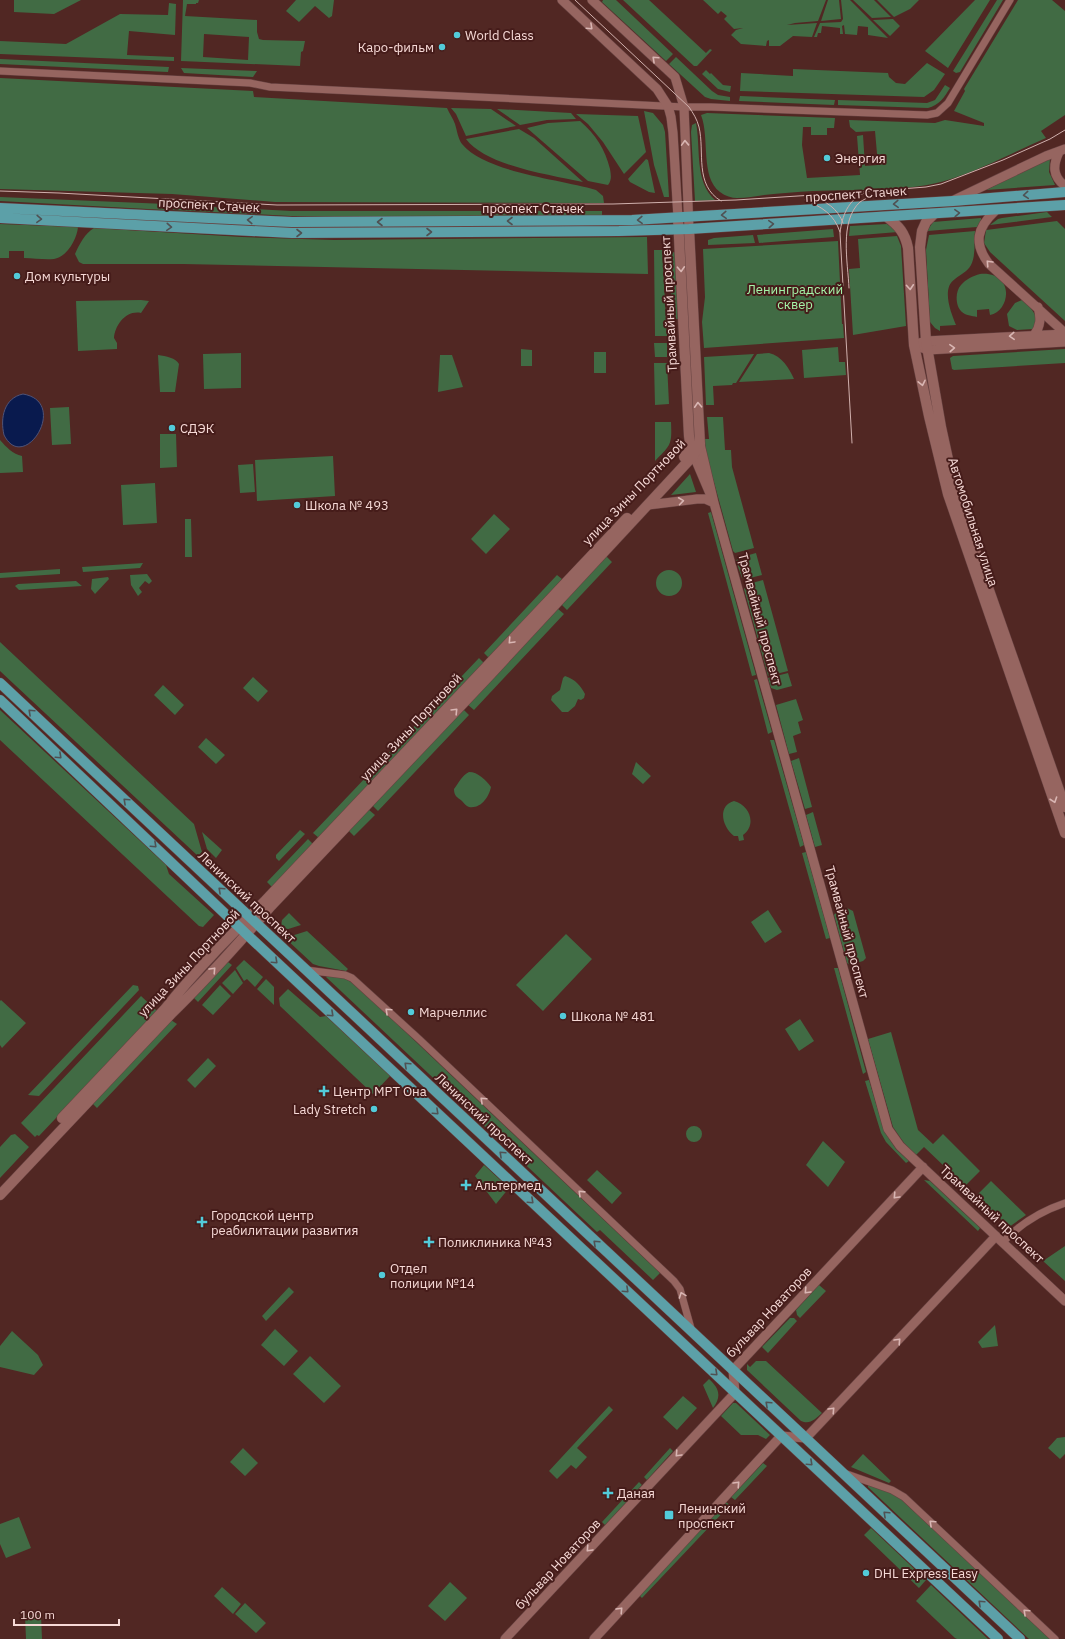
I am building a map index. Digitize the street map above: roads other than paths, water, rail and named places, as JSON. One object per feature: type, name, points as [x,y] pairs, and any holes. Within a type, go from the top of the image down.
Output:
[{"type":"main road","name":"проспект Стачек","points":[[0,208],[292,222],[632,220],[953,201],[1065,192]]},
{"type":"main road","name":"проспект Стачек","points":[[0,218],[292,233],[576,232],[684,230],[995,211],[1065,205]]},
{"type":"main road","name":"Автомобильная улица","points":[[934,214],[926,222],[922,231],[920,247],[927,345],[941,427],[956,496],[1065,807]]},
{"type":"main road","name":"Автомобильная улица","points":[[887,217],[897,224],[906,237],[914,345],[948,494],[1065,833]]},
{"type":"main road","name":"Трамвайный проспект","points":[[684,218],[695,450]]},
{"type":"main road","name":"улица Зины Портновой","points":[[0,1185],[165,1009],[239,927],[253,920],[270,906],[489,676],[648,505],[695,450]]},
{"type":"main road","name":"улица Зины Портновой","points":[[0,1195],[246,934],[253,920],[695,450]]},
{"type":"main road","name":"Ленинский проспект","points":[[0,682],[1020,1639]]},
{"type":"main road","name":"Ленинский проспект","points":[[0,700],[171,861],[246,934],[998,1639]]},
{"type":"main road","points":[[735,1393],[746,1382]]},
{"type":"main road","points":[[781,1436],[791,1425]]},
{"type":"street","points":[[562,0],[657,89],[668,106],[684,218]]},
{"type":"street","points":[[592,0],[675,77],[684,107],[684,218]]},
{"type":"street","points":[[0,71],[250,83],[270,86],[331,90],[684,107],[927,115],[938,113],[943,110],[957,90],[1010,0]]},
{"type":"street","points":[[1062,150],[1055,162],[1054,171],[1057,178],[1065,186]]},
{"type":"street","points":[[953,201],[988,183],[1062,150]]},
{"type":"street","points":[[995,211],[987,219],[982,228],[979,249],[989,264],[1065,333]]},
{"type":"street","points":[[1034,335],[1040,324],[1038,307]]},
{"type":"street","points":[[927,345],[1065,333]]},
{"type":"street","points":[[914,345],[1065,342]]},
{"type":"street","name":"Трамвайный проспект","points":[[695,450],[714,503]]},
{"type":"street","name":"Трамвайный проспект","points":[[695,450],[714,503],[885,1121],[893,1138],[1065,1301]]},
{"type":"street","points":[[648,505],[697,498],[705,499],[714,503]]},
{"type":"street","points":[[306,970],[345,975],[352,978],[414,1035],[674,1281],[680,1289],[692,1332]]},
{"type":"street","name":"бульвар Новаторов","points":[[505,1639],[735,1393],[733,1370],[923,1167]]},
{"type":"street","points":[[594,1639],[781,1436],[806,1438],[999,1239],[1050,1208],[1065,1203]]},
{"type":"street","points":[[841,1471],[892,1490],[904,1497],[1055,1639]]},
{"type":"water","points":[[23,394],[36,400],[43,409],[43,421],[39,432],[31,442],[22,447],[12,445],[4,435],[3,416],[11,400]]},
{"type":"tram line","points":[[575,0],[689,107],[699,127],[701,137],[702,167],[707,186],[721,201]]},
{"type":"tram line","points":[[0,191],[277,205],[613,204],[736,200],[875,191],[926,187],[941,184],[1003,160],[1050,139],[1065,130]]},
{"type":"tram line","points":[[852,443],[840,233],[842,221],[847,209],[858,196],[864,193]]},
{"type":"tram line","points":[[849,288],[846,243],[849,220],[853,210],[860,202],[871,196]]},
{"type":"tram line","points":[[812,198],[827,203],[835,209],[843,223]]},
{"type":"tram line","points":[[805,200],[817,205],[827,212],[834,220],[840,232]]},
{"type":"place","name":"World Class","points":[[457,35]]},
{"type":"place","name":"Каро-фильм","points":[[442,47]]},
{"type":"place","name":"Энергия","points":[[827,158]]},
{"type":"place","name":"Дом культуры","points":[[17,276]]},
{"type":"place","name":"СДЭК","points":[[172,428]]},
{"type":"place","name":"Школа № 493","points":[[297,505]]},
{"type":"place","name":"Марчеллис","points":[[411,1012]]},
{"type":"place","name":"Школа № 481","points":[[563,1016]]},
{"type":"place","name":"Центр МРТ Она","points":[[324,1091]]},
{"type":"place","name":"Lady Stretch","points":[[374,1109]]},
{"type":"place","name":"Альтермед","points":[[466,1185]]},
{"type":"place","name":"Городской центр реабилитации развития","points":[[202,1222]]},
{"type":"place","name":"Поликлиника №43","points":[[429,1242]]},
{"type":"place","name":"Отдел полиции №14","points":[[382,1275]]},
{"type":"place","name":"Даная","points":[[608,1493]]},
{"type":"place","name":"Ленинский проспект","points":[[669,1515]]},
{"type":"place","name":"DHL Express Easy","points":[[866,1573]]},
{"type":"park label","name":"Ленинградский сквер","points":[[795,296]]}]
